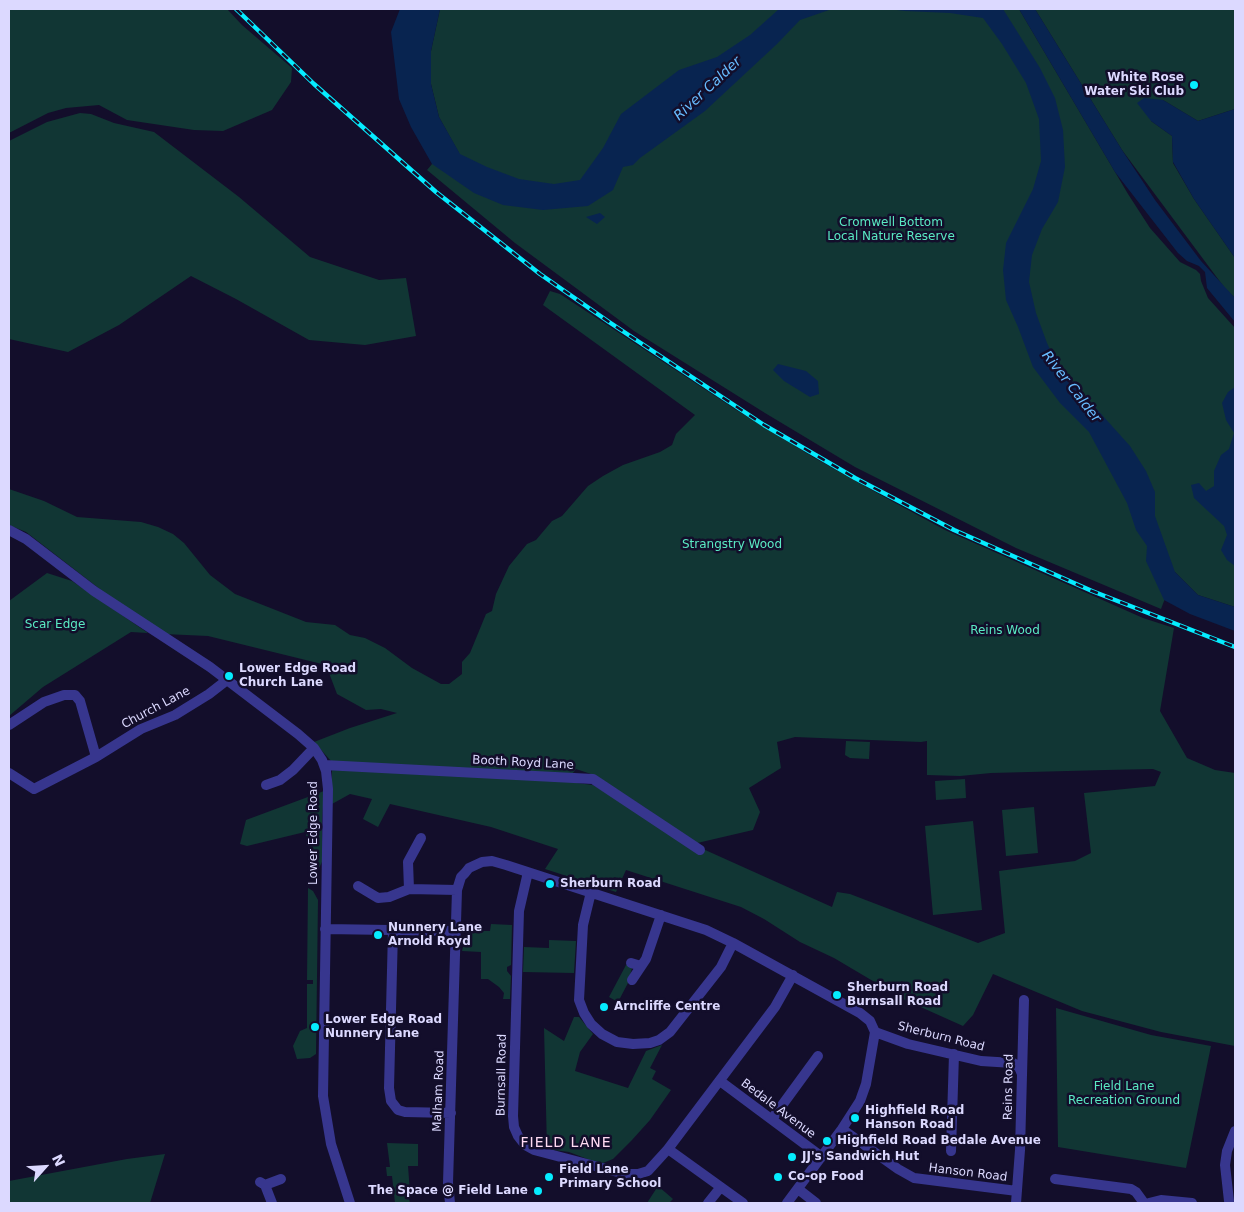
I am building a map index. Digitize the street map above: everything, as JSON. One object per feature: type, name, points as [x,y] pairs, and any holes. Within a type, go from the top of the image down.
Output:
[{"type":"street","name":"Lower Edge Road","points":[[9,530],[26,539],[94,591],[203,662],[314,748],[324,765],[328,789],[323,1096],[331,1144],[350,1203]]},
{"type":"street","name":"Church Lane","points":[[9,773],[34,789],[96,757],[141,729],[175,715],[209,694],[227,680]]},
{"type":"street","points":[[9,725],[44,702],[64,695],[75,695],[80,701],[96,757]]},
{"type":"street","points":[[266,785],[280,780],[314,748]]},
{"type":"street","name":"Booth Royd Lane","points":[[324,765],[593,779],[700,850]]},
{"type":"street","points":[[409,889],[408,862],[421,838]]},
{"type":"street","points":[[358,886],[378,898],[390,897],[409,889],[457,890],[461,878],[469,868],[482,862],[498,862],[706,930],[793,975],[860,1013],[870,1021],[875,1032],[863,1094],[856,1108],[788,1203]]},
{"type":"street","name":"Burnsall Road","points":[[528,872],[519,911],[513,1084],[514,1126],[518,1136],[525,1145],[534,1150],[625,1174],[638,1174],[648,1171],[668,1149],[775,1007],[793,975]]},
{"type":"street","name":"Malham Road","points":[[450,1203],[448,1183],[457,890]]},
{"type":"street","points":[[590,892],[583,925],[580,1000],[584,1013],[591,1024],[598,1031],[617,1042],[633,1044],[650,1043],[659,1040],[670,1032],[721,967],[733,943]]},
{"type":"street","points":[[632,980],[646,959],[661,915]]},
{"type":"street","points":[[325,929],[456,932]]},
{"type":"street","points":[[393,931],[389,1088],[391,1101],[397,1108],[405,1112],[451,1113]]},
{"type":"street","points":[[631,963],[641,966]]},
{"type":"street","name":"Reins Road","points":[[1016,1203],[1018,1191],[1024,1000]]},
{"type":"street","name":"Sherburn Road","points":[[875,1032],[908,1044],[981,1060],[1013,1063],[1019,1067],[1022,1074]]},
{"type":"street","points":[[951,1152],[954,1054]]},
{"type":"street","points":[[772,1119],[818,1056]]},
{"type":"street","name":"Bedale Avenue","points":[[720,1081],[822,1157]]},
{"type":"street","name":"Hanson Road","points":[[842,1128],[898,1169],[914,1178],[1018,1191]]},
{"type":"street","points":[[1229,1202],[1225,1165],[1229,1145],[1235,1131]]},
{"type":"street","points":[[668,1149],[743,1203]]},
{"type":"street","points":[[272,1203],[262,1183],[281,1179]]},
{"type":"street","points":[[1054,1179],[1131,1189],[1136,1192],[1144,1203]]},
{"type":"street","points":[[708,1203],[720,1188]]},
{"type":"street","points":[[798,1189],[816,1203]]},
{"type":"street","points":[[1148,1203],[1161,1200],[1192,1203]]},
{"type":"green space","points":[[9,9],[227,9],[242,25],[292,68],[291,82],[272,110],[223,131],[194,130],[127,120],[99,105],[66,108],[48,113],[9,133]]},
{"type":"green space","name":"Cromwell Bottom Local Nature Reserve","points":[[440,9],[1019,9],[1150,228],[1180,262],[1200,274],[1208,298],[1235,328],[1235,607],[1198,595],[1175,572],[1161,609],[1016,548],[855,467],[634,331],[515,243],[427,170],[432,164],[459,153],[439,117],[431,84],[431,51]]},
{"type":"green space","points":[[1035,9],[1235,9],[1235,109],[1198,121],[1163,100],[1151,121],[1172,136],[1173,163],[1194,199],[1235,258],[1235,298],[1224,287],[1122,150]]},
{"type":"green space","points":[[80,113],[91,114],[114,123],[154,132],[239,197],[310,257],[379,280],[406,278],[416,336],[365,345],[309,340],[191,276],[119,325],[68,352],[9,339],[9,141],[47,122]]},
{"type":"green space","points":[[550,291],[560,294],[738,411],[813,457],[945,530],[1143,618],[1174,628],[1160,711],[1187,758],[1215,770],[1235,773],[1235,1046],[1161,1032],[1082,1011],[993,974],[973,1015],[963,1026],[905,1000],[834,958],[800,942],[741,907],[626,870],[616,892],[545,869],[558,849],[491,827],[390,804],[378,827],[363,819],[372,799],[350,794],[332,804],[333,768],[441,774],[441,771],[433,770],[432,768],[331,761],[314,742],[397,713],[381,709],[366,710],[337,694],[326,665],[208,636],[164,634],[105,593],[26,532],[9,525],[9,489],[44,501],[77,517],[141,522],[158,527],[173,534],[184,543],[210,575],[235,594],[306,622],[335,625],[350,635],[365,638],[385,648],[412,668],[441,684],[449,684],[462,674],[462,662],[470,653],[486,614],[492,611],[496,594],[509,566],[527,544],[536,540],[552,521],[562,516],[588,486],[623,465],[660,452],[672,445],[676,434],[695,415],[543,305]],"holes":[[[795,737],[927,741],[927,775],[960,776],[991,773],[1153,769],[1161,772],[1155,786],[1084,793],[1091,853],[1075,861],[999,871],[1005,933],[978,943],[850,894],[837,892],[832,907],[703,849],[689,847],[632,808],[593,785],[577,783],[569,778],[576,769],[594,775],[647,809],[693,844],[753,830],[760,812],[749,788],[781,768],[777,742]]]},
{"type":"green space","name":"Scar Edge","points":[[47,573],[72,581],[148,633],[131,632],[43,687],[9,716],[9,601]]},
{"type":"green space","points":[[846,741],[870,742],[869,759],[850,758],[845,755]]},
{"type":"green space","points":[[965,779],[966,798],[936,800],[935,781]]},
{"type":"green space","points":[[324,791],[322,821],[323,860],[319,868],[314,871],[312,851],[305,832],[247,846],[240,844],[246,820]]},
{"type":"green space","points":[[1034,807],[1038,853],[1006,856],[1002,810]]},
{"type":"green space","points":[[973,821],[982,910],[933,915],[925,826]]},
{"type":"green space","points":[[308,888],[313,891],[318,900],[316,1054],[310,1058],[297,1059],[293,1046],[300,1031],[307,1028],[307,984],[313,984],[313,980],[307,980]]},
{"type":"green space","points":[[491,924],[512,925],[511,965],[507,967],[507,971],[511,976],[510,999],[503,999],[504,993],[488,979],[481,979],[481,952],[462,951],[465,939],[470,936],[467,931],[490,931]]},
{"type":"green space","points":[[549,940],[576,941],[574,973],[523,972],[524,947],[549,948]]},
{"type":"green space","points":[[628,964],[632,968],[628,983],[618,1002],[609,997]]},
{"type":"green space","name":"Field Lane Recreation Ground","points":[[1056,1008],[1151,1035],[1211,1046],[1186,1168],[1058,1147]]},
{"type":"green space","points":[[574,1017],[579,1017],[593,1034],[580,1052],[575,1071],[628,1088],[646,1051],[662,1045],[650,1068],[656,1071],[652,1079],[671,1090],[650,1120],[632,1140],[613,1159],[603,1163],[569,1152],[547,1149],[544,1028],[564,1041]]},
{"type":"green space","points":[[387,1143],[418,1144],[418,1166],[408,1166],[410,1193],[408,1194],[410,1203],[395,1203],[392,1176],[387,1176],[386,1167],[390,1167]]},
{"type":"green space","points":[[165,1154],[150,1203],[9,1203],[9,1181],[127,1159]]},
{"type":"green space","points":[[658,1186],[673,1199],[669,1203],[647,1203]]},
{"type":"water","name":"River Calder","points":[[400,9],[440,9],[431,51],[431,84],[439,117],[460,154],[519,179],[554,184],[580,180],[603,148],[621,114],[679,70],[717,57],[750,35],[779,9],[832,9],[800,20],[705,111],[633,165],[623,167],[613,190],[588,206],[543,210],[503,205],[474,193],[432,164],[411,127],[399,99],[391,32]]},
{"type":"water","name":"River Calder","points":[[889,9],[1003,9],[1040,68],[1055,98],[1063,130],[1065,167],[1058,202],[1042,229],[1032,255],[1029,282],[1036,313],[1058,366],[1130,446],[1146,471],[1155,492],[1155,516],[1175,572],[1198,595],[1235,607],[1235,631],[1190,614],[1164,600],[1146,561],[1147,546],[1136,530],[1127,503],[1089,432],[1060,403],[1033,367],[1006,300],[1003,270],[1006,243],[1033,189],[1041,161],[1039,119],[1026,83],[1002,44],[983,18],[950,13]]},
{"type":"water","points":[[1019,9],[1035,9],[1155,200],[1201,261],[1235,298],[1235,322],[1207,288],[1205,272],[1178,253],[1115,172]]},
{"type":"water","points":[[1144,98],[1163,100],[1198,121],[1235,109],[1235,258],[1194,199],[1173,162],[1172,136],[1151,121],[1137,103]]},
{"type":"water","points":[[600,213],[605,217],[597,224],[586,217]]},
{"type":"water","points":[[778,364],[806,371],[818,381],[819,394],[810,397],[784,381],[773,370]]},
{"type":"water","points":[[1235,387],[1235,566],[1227,560],[1221,550],[1227,535],[1224,526],[1194,498],[1191,485],[1199,483],[1206,491],[1214,486],[1214,471],[1221,455],[1229,449],[1234,433],[1226,420],[1222,403],[1228,392]]},
{"type":"railway","points":[[236,9],[314,84],[436,192],[540,274],[764,425],[855,478],[954,530],[1092,591],[1235,647]]},
{"type":"place","name":"White Rose Water Ski Club","points":[[1194,85]]},
{"type":"place","name":"Lower Edge Road Church Lane","points":[[229,676]]},
{"type":"place","name":"Sherburn Road","points":[[550,884]]},
{"type":"place","name":"Nunnery Lane Arnold Royd","points":[[378,935]]},
{"type":"place","name":"Sherburn Road Burnsall Road","points":[[837,995]]},
{"type":"place","name":"Arncliffe Centre","points":[[604,1007]]},
{"type":"place","name":"Lower Edge Road Nunnery Lane","points":[[315,1027]]},
{"type":"place","name":"Highfield Road Hanson Road","points":[[855,1118]]},
{"type":"place","name":"Highfield Road Bedale Avenue","points":[[827,1141]]},
{"type":"place","name":"JJ's Sandwich Hut","points":[[792,1157]]},
{"type":"place","name":"Field Lane Primary School","points":[[549,1177]]},
{"type":"place","name":"Co-op Food","points":[[778,1177]]},
{"type":"place","name":"The Space @ Field Lane","points":[[538,1191]]},
{"type":"district","name":"FIELD LANE","points":[[566,1143]]},
{"type":"park label","name":"Strangstry Wood","points":[[732,545]]},
{"type":"park label","name":"Reins Wood","points":[[1005,631]]}]
